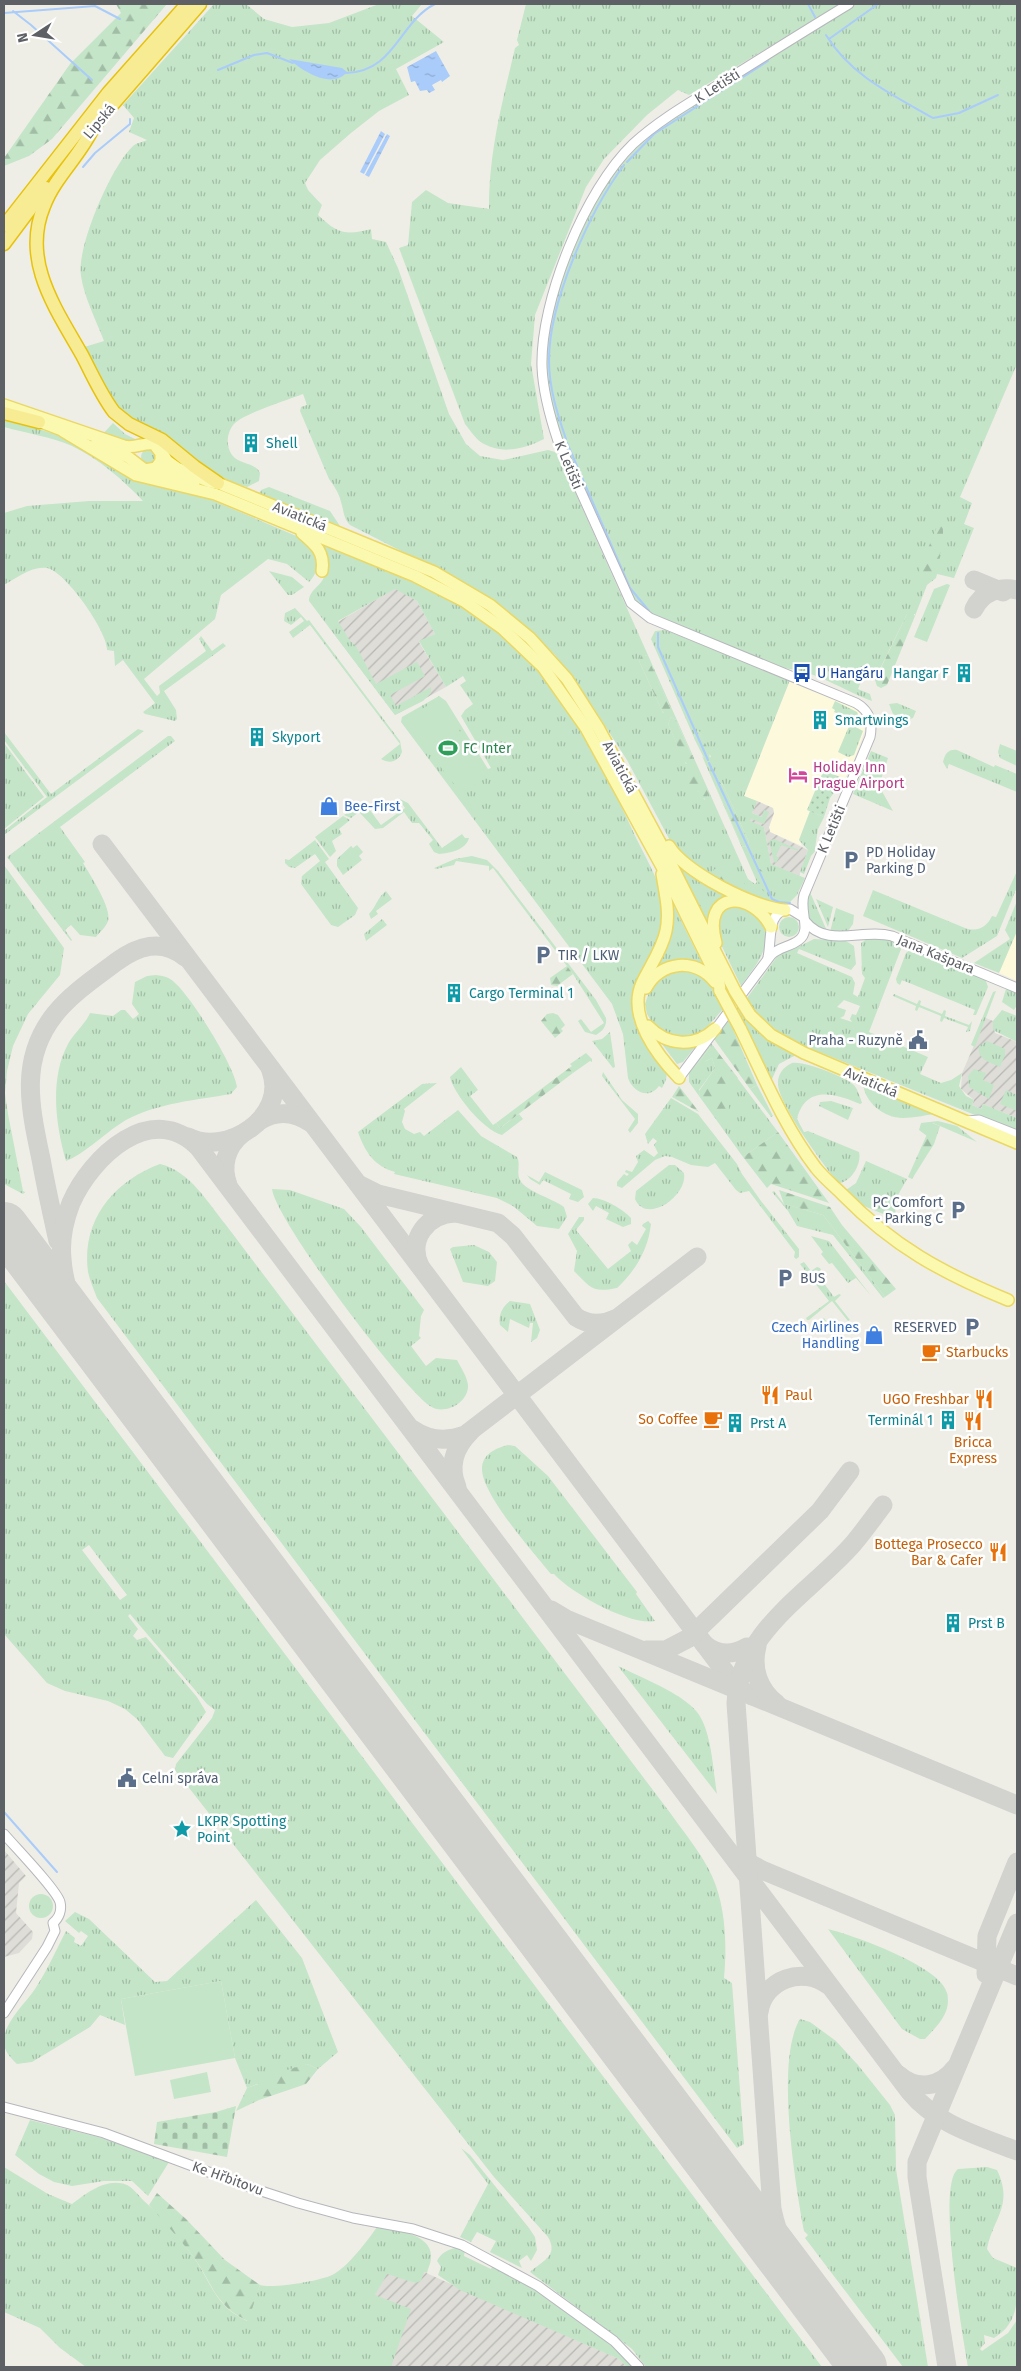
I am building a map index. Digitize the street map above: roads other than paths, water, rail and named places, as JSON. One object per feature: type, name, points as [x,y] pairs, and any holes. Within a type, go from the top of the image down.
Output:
[{"type":"highway","name":"Lipská","points":[[4,226],[108,93],[187,4]]},
{"type":"highway","name":"Lipská","points":[[4,244],[92,128],[200,4]]},
{"type":"highway","points":[[92,128],[85,145],[49,194],[39,218],[36,237],[37,256],[44,283],[109,406],[119,417],[135,428],[162,440],[217,488]]},
{"type":"highway","points":[[86,363],[93,385],[112,418],[128,432],[157,447]]},
{"type":"highway","points":[[4,413],[39,422]]},
{"type":"main road","points":[[4,406],[124,446],[146,443],[157,447],[162,457],[159,466],[149,471]]},
{"type":"main road","points":[[4,406],[128,457],[142,469],[170,474],[217,488]]},
{"type":"main road","name":"Aviatická","points":[[63,431],[136,475],[217,488],[422,566],[490,604],[530,638],[560,670],[586,706],[628,780],[729,980],[750,1015],[771,1035],[794,1049],[1017,1143]]},
{"type":"main road","points":[[137,465],[134,456],[141,445]]},
{"type":"main road","name":"Aviatická","points":[[157,447],[173,466],[210,482],[217,488],[291,524],[432,584],[472,606],[516,640],[543,667],[571,704],[600,752],[667,876],[719,982],[720,990],[786,1121],[816,1169],[876,1227],[923,1259],[1013,1299]]},
{"type":"main road","points":[[291,524],[318,546],[323,560],[322,571]]},
{"type":"main road","points":[[628,780],[650,808],[669,846],[684,864],[705,878],[761,904],[786,909]]},
{"type":"main road","points":[[661,868],[667,906],[666,930],[640,989],[637,1005],[644,1028],[669,1068],[679,1078]]},
{"type":"main road","points":[[723,967],[712,926],[716,912],[721,906],[728,902],[738,902],[762,914],[772,930]]},
{"type":"main road","points":[[679,1078],[648,1026],[642,1008],[644,995],[652,978],[668,968],[686,965],[699,968],[709,975],[720,990]]},
{"type":"main road","points":[[648,1026],[666,1040],[684,1043],[701,1039],[715,1029]]},
{"type":"street","name":"K Letišti","points":[[679,1078],[767,960],[775,951],[801,938],[805,932],[802,903],[806,890],[870,737],[872,725],[869,714],[856,703],[650,618],[631,603],[558,441],[546,400],[543,350],[547,316],[568,253],[590,205],[619,159],[633,144],[663,120],[849,4]]},
{"type":"street","name":"K Letišti","points":[[767,960],[775,916],[798,901],[806,890]]},
{"type":"street","points":[[786,909],[794,910],[804,919]]},
{"type":"street","name":"Jana Kašpara","points":[[804,919],[812,928],[821,933],[844,937],[873,934],[890,935],[1017,988]]},
{"type":"street","points":[[772,930],[779,941],[791,944]]},
{"type":"street","name":"Jana Kašpara","points":[[801,938],[821,933]]},
{"type":"street","points":[[966,1122],[980,1120],[1017,1135]]},
{"type":"street","points":[[4,1834],[58,1897],[61,1908],[59,1916],[53,1923],[55,1931],[47,1947],[4,2013]]},
{"type":"street","name":"Ke Hřbitovu","points":[[4,2107],[104,2133],[246,2186],[298,2203],[353,2218],[413,2229],[454,2242],[506,2267],[538,2286],[614,2341],[639,2367]]},
{"type":"water","points":[[436,51],[450,76],[442,82],[441,80],[432,85],[435,90],[429,93],[427,90],[420,91],[415,81],[411,82],[407,67]]},
{"type":"water","points":[[289,59],[342,68],[347,72],[341,77],[325,79],[301,69]]},
{"type":"water","points":[[381,131],[385,134],[364,174],[360,172]]},
{"type":"water","points":[[387,134],[390,136],[369,177],[365,175]]},
{"type":"waterway","points":[[346,73],[362,70],[376,64],[395,45],[413,22],[435,4]]},
{"type":"waterway","points":[[808,4],[815,17]]},
{"type":"waterway","points":[[829,39],[878,4]]},
{"type":"waterway","points":[[4,13],[95,6],[120,19]]},
{"type":"waterway","points":[[13,11],[92,80]]},
{"type":"waterway","points":[[826,35],[836,49],[860,73],[933,118],[959,113],[998,95]]},
{"type":"waterway","points":[[218,70],[254,55],[267,53],[293,63]]},
{"type":"waterway","points":[[627,162],[654,134],[768,61]]},
{"type":"waterway","points":[[83,167],[95,153],[130,124],[130,119]]},
{"type":"waterway","points":[[566,439],[554,400],[549,370],[551,337],[556,312],[573,258],[585,232],[611,184],[624,165]]},
{"type":"waterway","points":[[567,443],[630,588],[649,611]]},
{"type":"waterway","points":[[658,633],[658,647],[708,760]]},
{"type":"waterway","points":[[709,763],[772,899],[790,903]]},
{"type":"waterway","points":[[4,1812],[57,1872]]},
{"type":"place","name":"Shell","points":[[251,443]]},
{"type":"place","name":"U Hangáru","points":[[802,673]]},
{"type":"place","name":"Hangar F","points":[[964,673]]},
{"type":"place","name":"Smartwings","points":[[820,720]]},
{"type":"place","name":"Skyport","points":[[257,737]]},
{"type":"place","name":"FC Inter","points":[[448,748]]},
{"type":"place","name":"Holiday Inn Prague Airport","points":[[798,775]]},
{"type":"place","name":"Bee-First","points":[[329,806]]},
{"type":"place","name":"PD Holiday Parking D","points":[[851,860]]},
{"type":"place","name":"TIR / LKW","points":[[543,955]]},
{"type":"place","name":"Cargo Terminal 1","points":[[454,993]]},
{"type":"place","name":"Praha - Ruzyně","points":[[918,1040]]},
{"type":"place","name":"PC Comfort - Parking C","points":[[958,1210]]},
{"type":"place","name":"BUS","points":[[785,1278]]},
{"type":"place","name":"RESERVED","points":[[972,1327]]},
{"type":"place","name":"Czech Airlines Handling","points":[[874,1335]]},
{"type":"place","name":"Starbucks","points":[[931,1352]]},
{"type":"place","name":"Paul","points":[[770,1395]]},
{"type":"place","name":"UGO Freshbar","points":[[984,1399]]},
{"type":"place","name":"So Coffee","points":[[713,1419]]},
{"type":"place","name":"Terminál 1","points":[[948,1420]]},
{"type":"place","name":"Bricca Express","points":[[973,1421]]},
{"type":"place","name":"Prst A","points":[[735,1423]]},
{"type":"place","name":"Bottega Prosecco Bar & Cafer","points":[[998,1552]]},
{"type":"place","name":"Prst B","points":[[953,1623]]},
{"type":"place","name":"Celní správa","points":[[127,1778]]},
{"type":"place","name":"LKPR Spotting Point","points":[[182,1829]]}]
